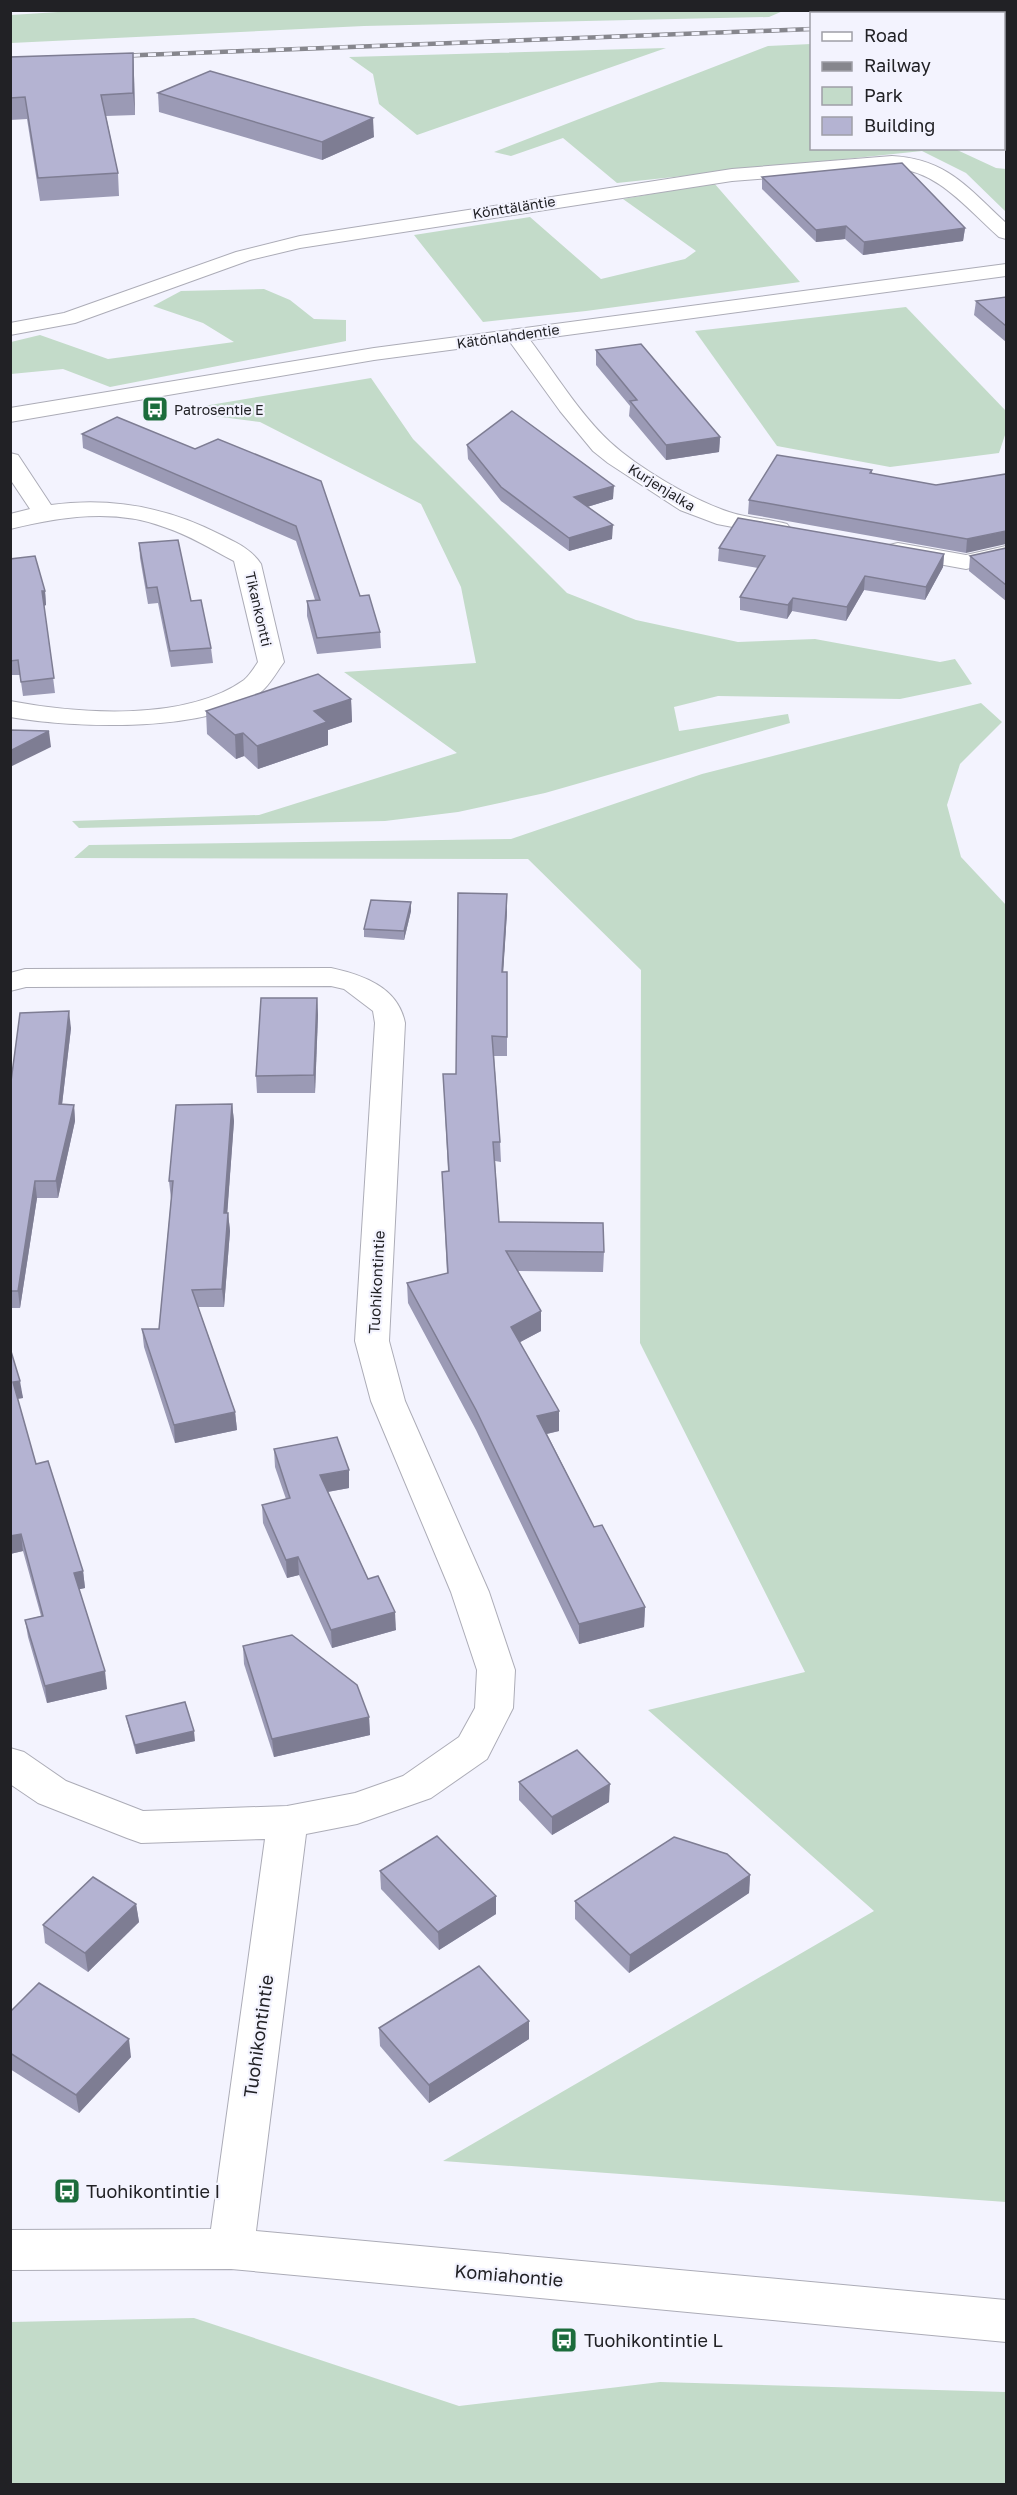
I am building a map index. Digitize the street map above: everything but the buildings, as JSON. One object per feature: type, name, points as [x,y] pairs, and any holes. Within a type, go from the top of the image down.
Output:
[{"type":"street","name":"Könttäläntie","points":[[10,329],[87,314],[272,247],[732,175],[892,162],[916,163],[942,175],[1006,233]]},
{"type":"street","name":"Kätönlahdentie","points":[[10,415],[374,354],[1006,270]]},
{"type":"street","name":"Kurjenjalka","points":[[516,335],[601,447],[624,464],[688,505],[706,513],[802,533]]},
{"type":"street","points":[[10,460],[44,513]]},
{"type":"street","name":"Tikankontti","points":[[10,522],[44,513],[105,510],[147,515],[184,527],[243,556],[249,564],[271,662],[266,675],[244,692],[209,708],[188,713],[75,717],[10,709]]},
{"type":"street","points":[[874,546],[966,562],[1006,553]]},
{"type":"street","name":"Tuohikontintie","points":[[10,982],[25,978],[332,977],[364,988],[387,1008],[390,1023],[372,1341],[388,1401],[470,1592],[496,1670],[494,1708],[473,1748],[417,1787],[357,1808],[287,1822],[141,1827],[52,1791],[10,1763]]},
{"type":"street","name":"Tuohikontintie","points":[[231,2249],[287,1822]]},
{"type":"street","name":"Komiahontie","points":[[10,2250],[231,2249],[1006,2321]]},
{"type":"green space","points":[[89,10],[783,11],[769,17],[364,26],[11,43],[11,15]]},
{"type":"green space","points":[[810,44],[810,150],[957,150],[996,168],[1006,169],[1006,212],[966,173],[922,151],[617,183],[563,138],[511,156],[494,152],[768,46]]},
{"type":"green space","points":[[666,48],[417,135],[379,104],[373,74],[349,57]]},
{"type":"green space","points":[[714,183],[800,282],[586,311],[483,322],[414,235],[530,217],[601,279],[685,259],[696,251],[623,199]]},
{"type":"green space","points":[[264,289],[290,300],[314,319],[346,320],[346,341],[110,387],[63,369],[11,374],[11,342],[40,335],[108,359],[234,342],[203,323],[153,306],[181,291]]},
{"type":"green space","points":[[906,307],[1006,411],[1006,432],[999,453],[890,467],[777,446],[695,331]]},
{"type":"green space","points":[[371,378],[413,439],[567,593],[636,620],[738,642],[815,639],[940,662],[955,659],[972,684],[900,699],[718,696],[674,707],[679,731],[788,714],[790,723],[545,793],[458,812],[385,821],[79,828],[72,821],[259,815],[457,753],[344,672],[476,663],[461,587],[421,504],[260,422],[174,411]]},
{"type":"green space","points":[[981,703],[1002,722],[960,764],[947,805],[961,857],[1006,905],[1006,2202],[443,2161],[874,1911],[648,1710],[805,1672],[640,1343],[641,970],[528,859],[74,858],[89,845],[511,839],[702,774]]},
{"type":"green space","points":[[194,2318],[459,2406],[660,2382],[1006,2392],[1006,2484],[11,2484],[11,2322]]},
{"type":"railway","points":[[116,56],[810,29]]},
{"type":"place","name":"Patrosentie E","points":[[155,409]]},
{"type":"place","name":"Tuohikontintie I","points":[[67,2191]]},
{"type":"place","name":"Tuohikontintie L","points":[[564,2340]]}]
